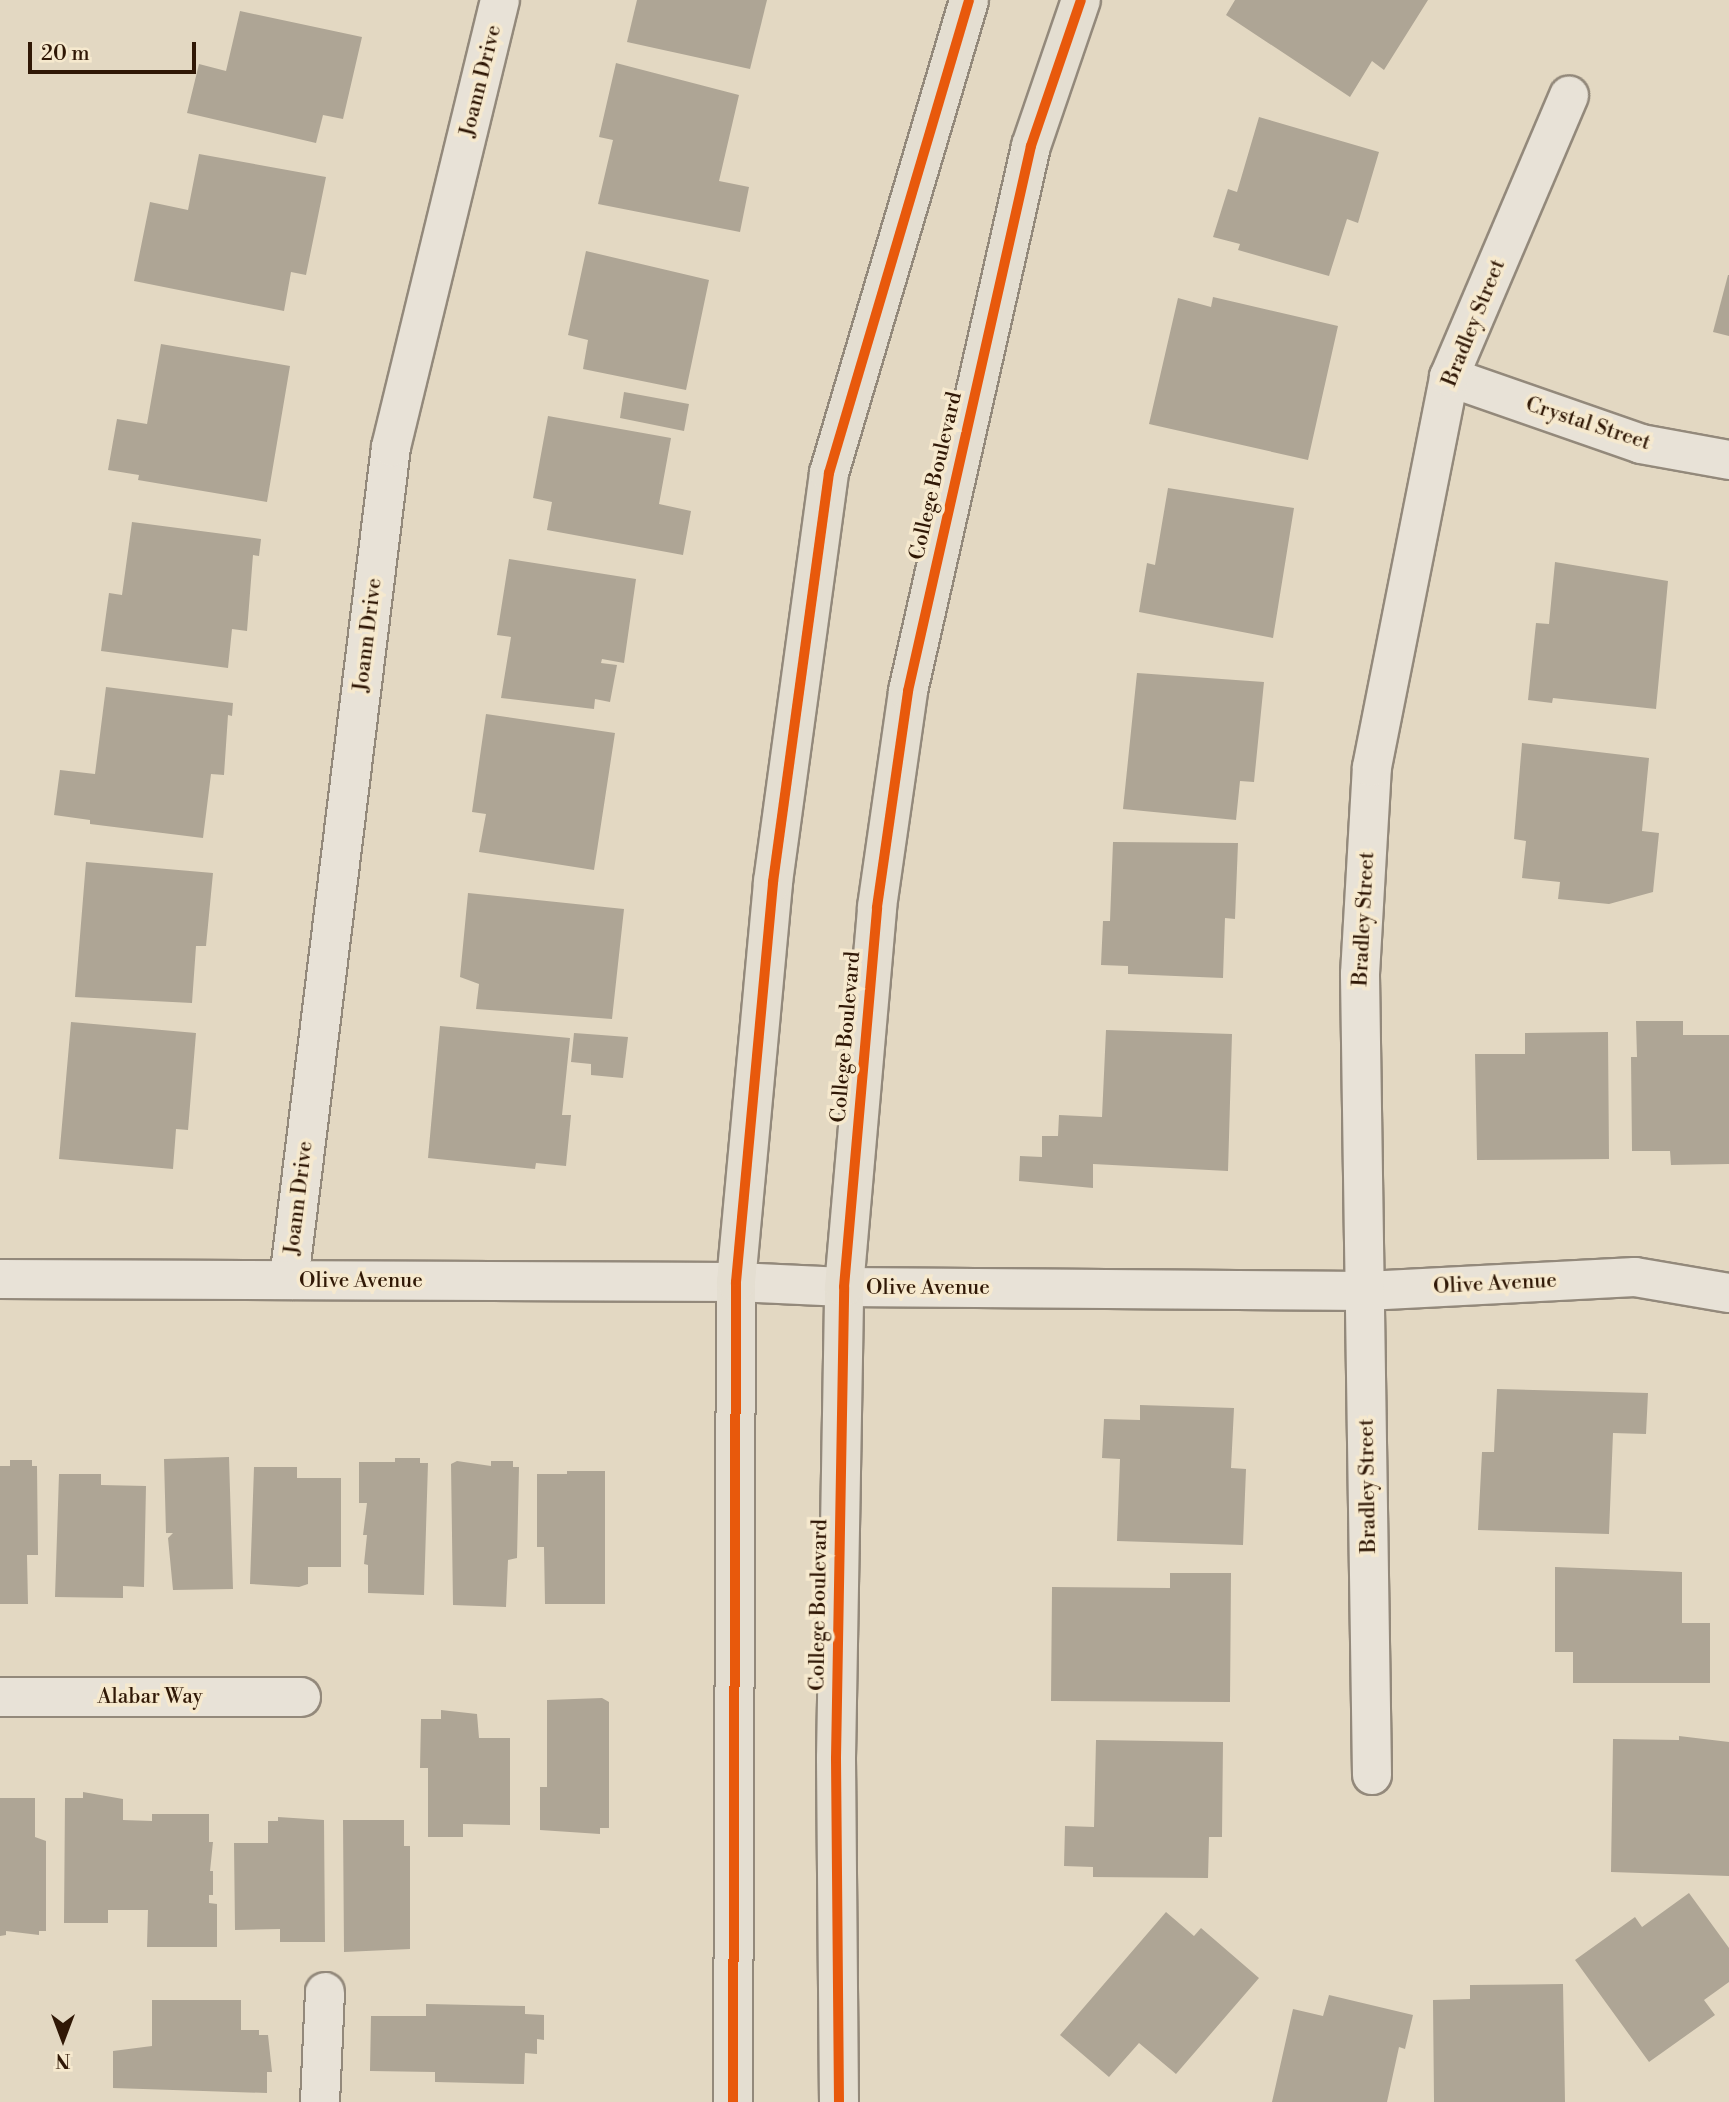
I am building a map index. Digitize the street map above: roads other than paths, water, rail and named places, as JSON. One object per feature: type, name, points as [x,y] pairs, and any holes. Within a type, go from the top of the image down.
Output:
[{"type":"main road","points":[[733,2102],[736,1282],[774,882],[829,473],[969,0]]},
{"type":"main road","name":"College Boulevard","points":[[839,2102],[836,1758],[844,1287],[877,907],[908,691],[1031,146],[1081,0]]},
{"type":"street","name":"Joann Drive","points":[[289,1280],[391,447],[500,0]]},
{"type":"street","name":"Bradley Street","points":[[1372,1775],[1360,974],[1372,767],[1450,376],[1569,95]]},
{"type":"street","name":"Crystal Street","points":[[1450,376],[1641,444],[1729,460]]},
{"type":"street","name":"Olive Avenue","points":[[0,1279],[736,1282],[844,1287],[1366,1291],[1635,1277],[1729,1293]]},
{"type":"street","name":"Alabar Way","points":[[0,1696],[300,1696]]},
{"type":"street","points":[[320,2102],[325,1992]]}]
